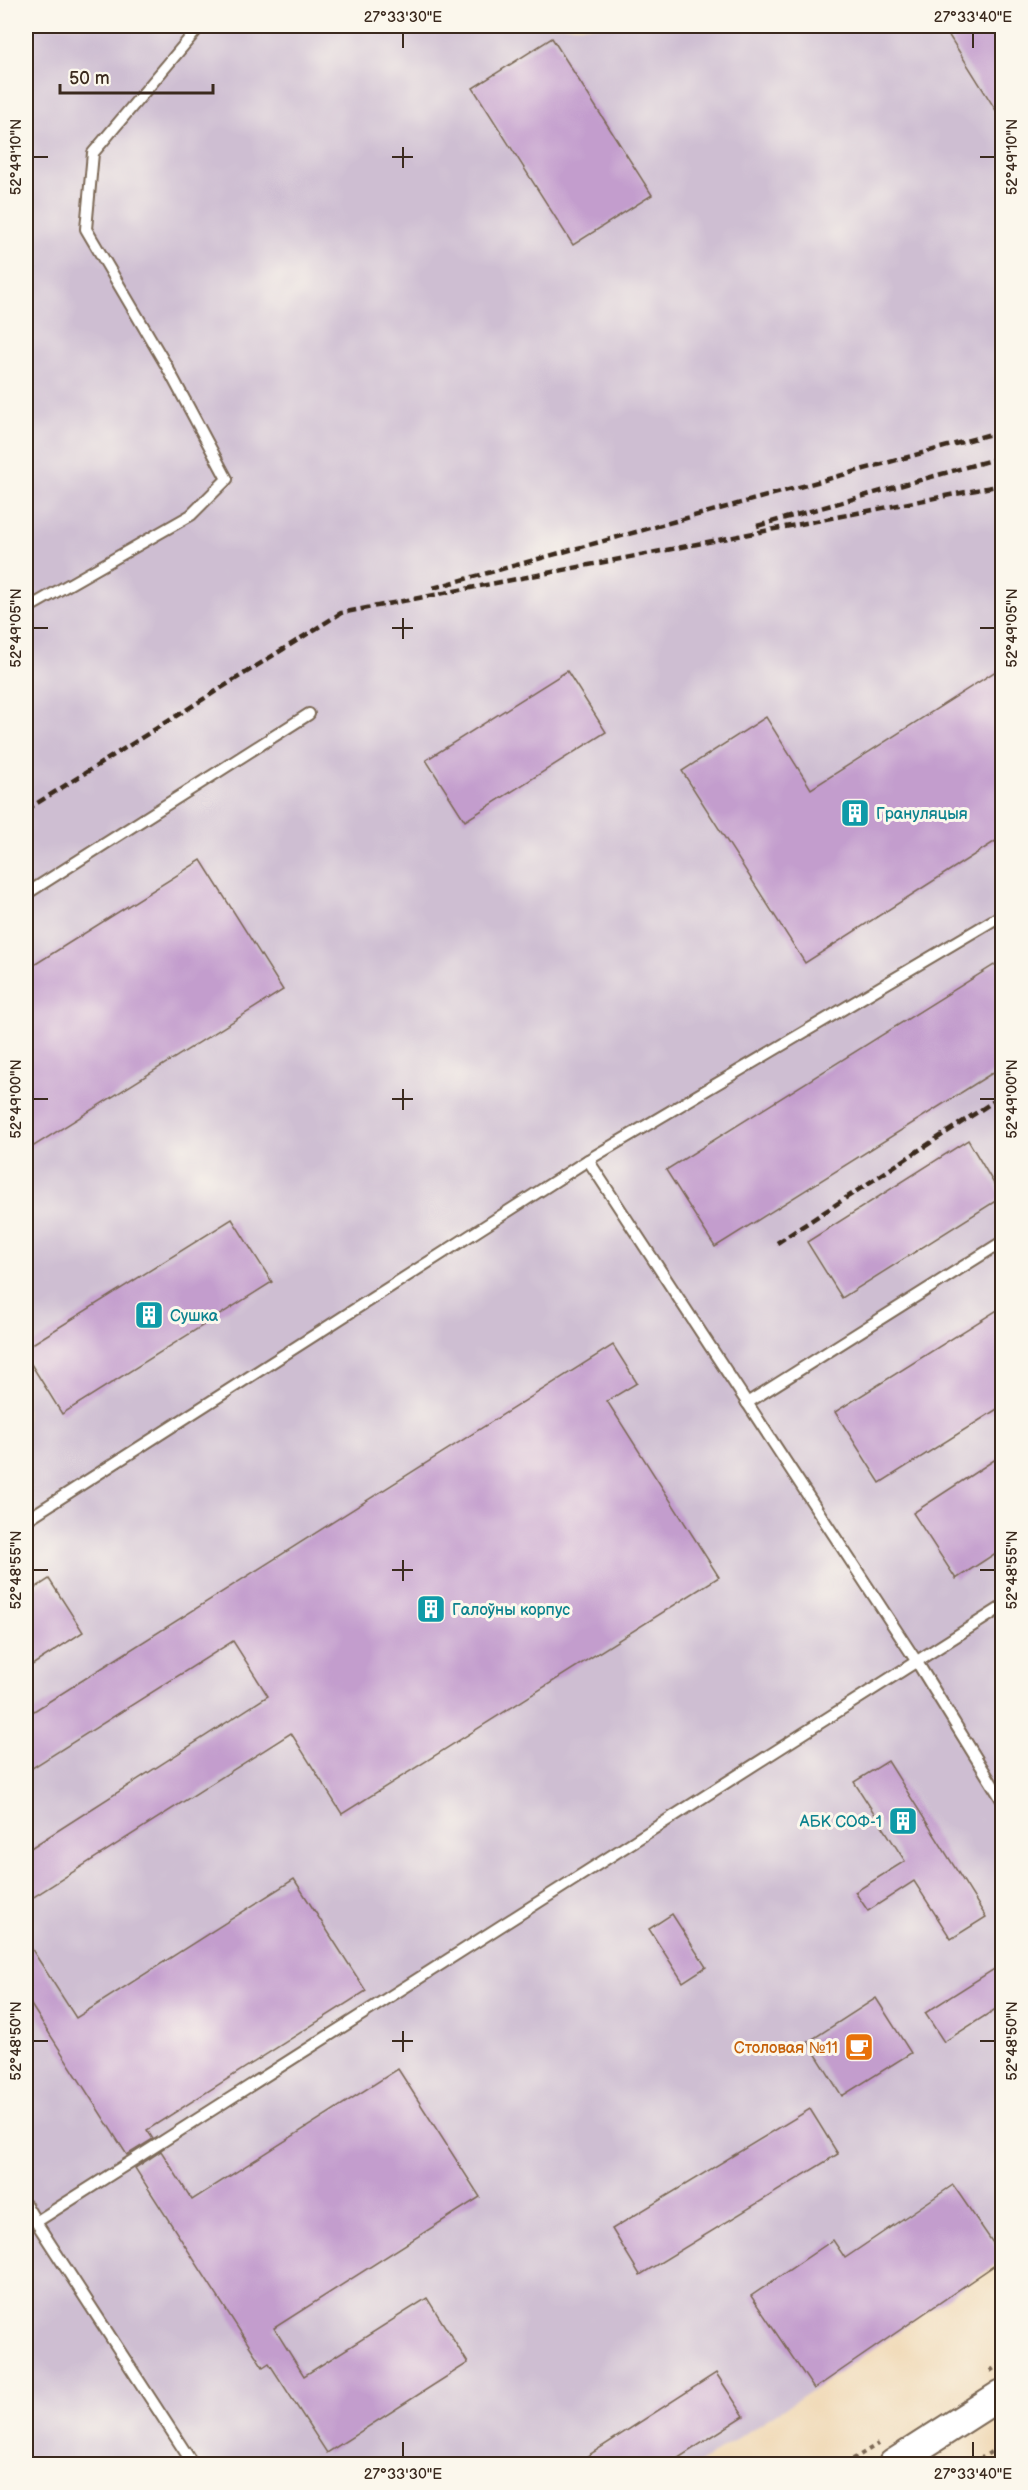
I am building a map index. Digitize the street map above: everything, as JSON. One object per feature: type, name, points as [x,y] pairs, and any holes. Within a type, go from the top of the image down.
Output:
[{"type":"main road","points":[[897,2463],[1002,2394]]},
{"type":"lane","points":[[26,609],[191,515],[227,479],[166,365],[86,230],[93,153],[200,26]]},
{"type":"lane","points":[[26,894],[309,714]]},
{"type":"lane","points":[[26,1520],[588,1160],[1002,915]]},
{"type":"lane","points":[[588,1160],[917,1662],[1002,1800]]},
{"type":"lane","points":[[747,1403],[1002,1242]]},
{"type":"lane","points":[[36,2222],[1002,1607]]},
{"type":"lane","points":[[26,2205],[193,2464]]},
{"type":"path","points":[[972,2464],[1002,2445]]},
{"type":"shaded area","points":[[26,26],[1002,26],[1002,2260],[814,2389],[698,2464],[26,2464]]},
{"type":"building","points":[[943,26],[1002,26],[1002,120]]},
{"type":"building","points":[[552,38],[652,195],[573,245],[473,88]]},
{"type":"building","name":"Грануляцыя","points":[[1002,667],[1002,837],[805,963],[682,771],[766,717],[811,789]]},
{"type":"building","points":[[567,671],[606,732],[465,821],[426,760]]},
{"type":"building","points":[[201,860],[283,990],[26,1151],[26,970]]},
{"type":"building","points":[[1002,960],[1002,1067],[715,1247],[666,1170]]},
{"type":"building","points":[[968,1140],[1002,1197],[842,1298],[807,1242]]},
{"type":"building","name":"Сушка","points":[[232,1219],[272,1282],[62,1414],[26,1356],[26,1348]]},
{"type":"building","points":[[1002,1307],[1002,1406],[880,1483],[835,1412]]},
{"type":"building","name":"Галоўны корпус","points":[[613,1345],[637,1383],[607,1401],[719,1577],[342,1814],[291,1733],[26,1902],[26,1851],[268,1696],[233,1641],[26,1772],[26,1716]]},
{"type":"building","points":[[1002,1455],[1002,1549],[956,1579],[913,1513]]},
{"type":"building","points":[[49,1579],[83,1632],[26,1669],[26,1594]]},
{"type":"building","name":"АБК СОФ-1","points":[[888,1761],[986,1917],[951,1939],[914,1881],[868,1911],[855,1892],[905,1861],[854,1782]]},
{"type":"building","points":[[294,1879],[366,1991],[147,2130],[153,2139],[127,2155],[26,1997],[26,1940],[76,2018]]},
{"type":"building","points":[[672,1914],[706,1967],[683,1982],[649,1929]]},
{"type":"building","points":[[1002,1964],[1002,2005],[944,2042],[925,2013]]},
{"type":"building","name":"Столовая №11","points":[[876,1998],[911,2053],[842,2096],[808,2042]]},
{"type":"building","points":[[398,2069],[480,2197],[274,2328],[304,2376],[427,2298],[468,2363],[327,2453],[269,2363],[263,2367],[135,2168],[161,2151],[192,2200]]},
{"type":"building","points":[[810,2109],[838,2154],[640,2275],[612,2229]]},
{"type":"building","points":[[953,2185],[1002,2256],[1002,2260],[814,2389],[751,2296],[833,2240],[845,2258]]},
{"type":"building","points":[[716,2373],[744,2416],[669,2464],[575,2464]]},
{"type":"railway","points":[[433,588],[1002,431]]},
{"type":"railway","points":[[757,526],[1002,457]]},
{"type":"railway","points":[[26,810],[341,613],[1002,485]]},
{"type":"railway","points":[[777,1243],[1002,1096]]},
{"type":"place","name":"Грануляцыя","points":[[855,813]]},
{"type":"place","name":"Сушка","points":[[149,1315]]},
{"type":"place","name":"Галоўны корпус","points":[[431,1609]]},
{"type":"place","name":"АБК СОФ-1","points":[[903,1821]]},
{"type":"place","name":"Столовая №11","points":[[859,2047]]}]
